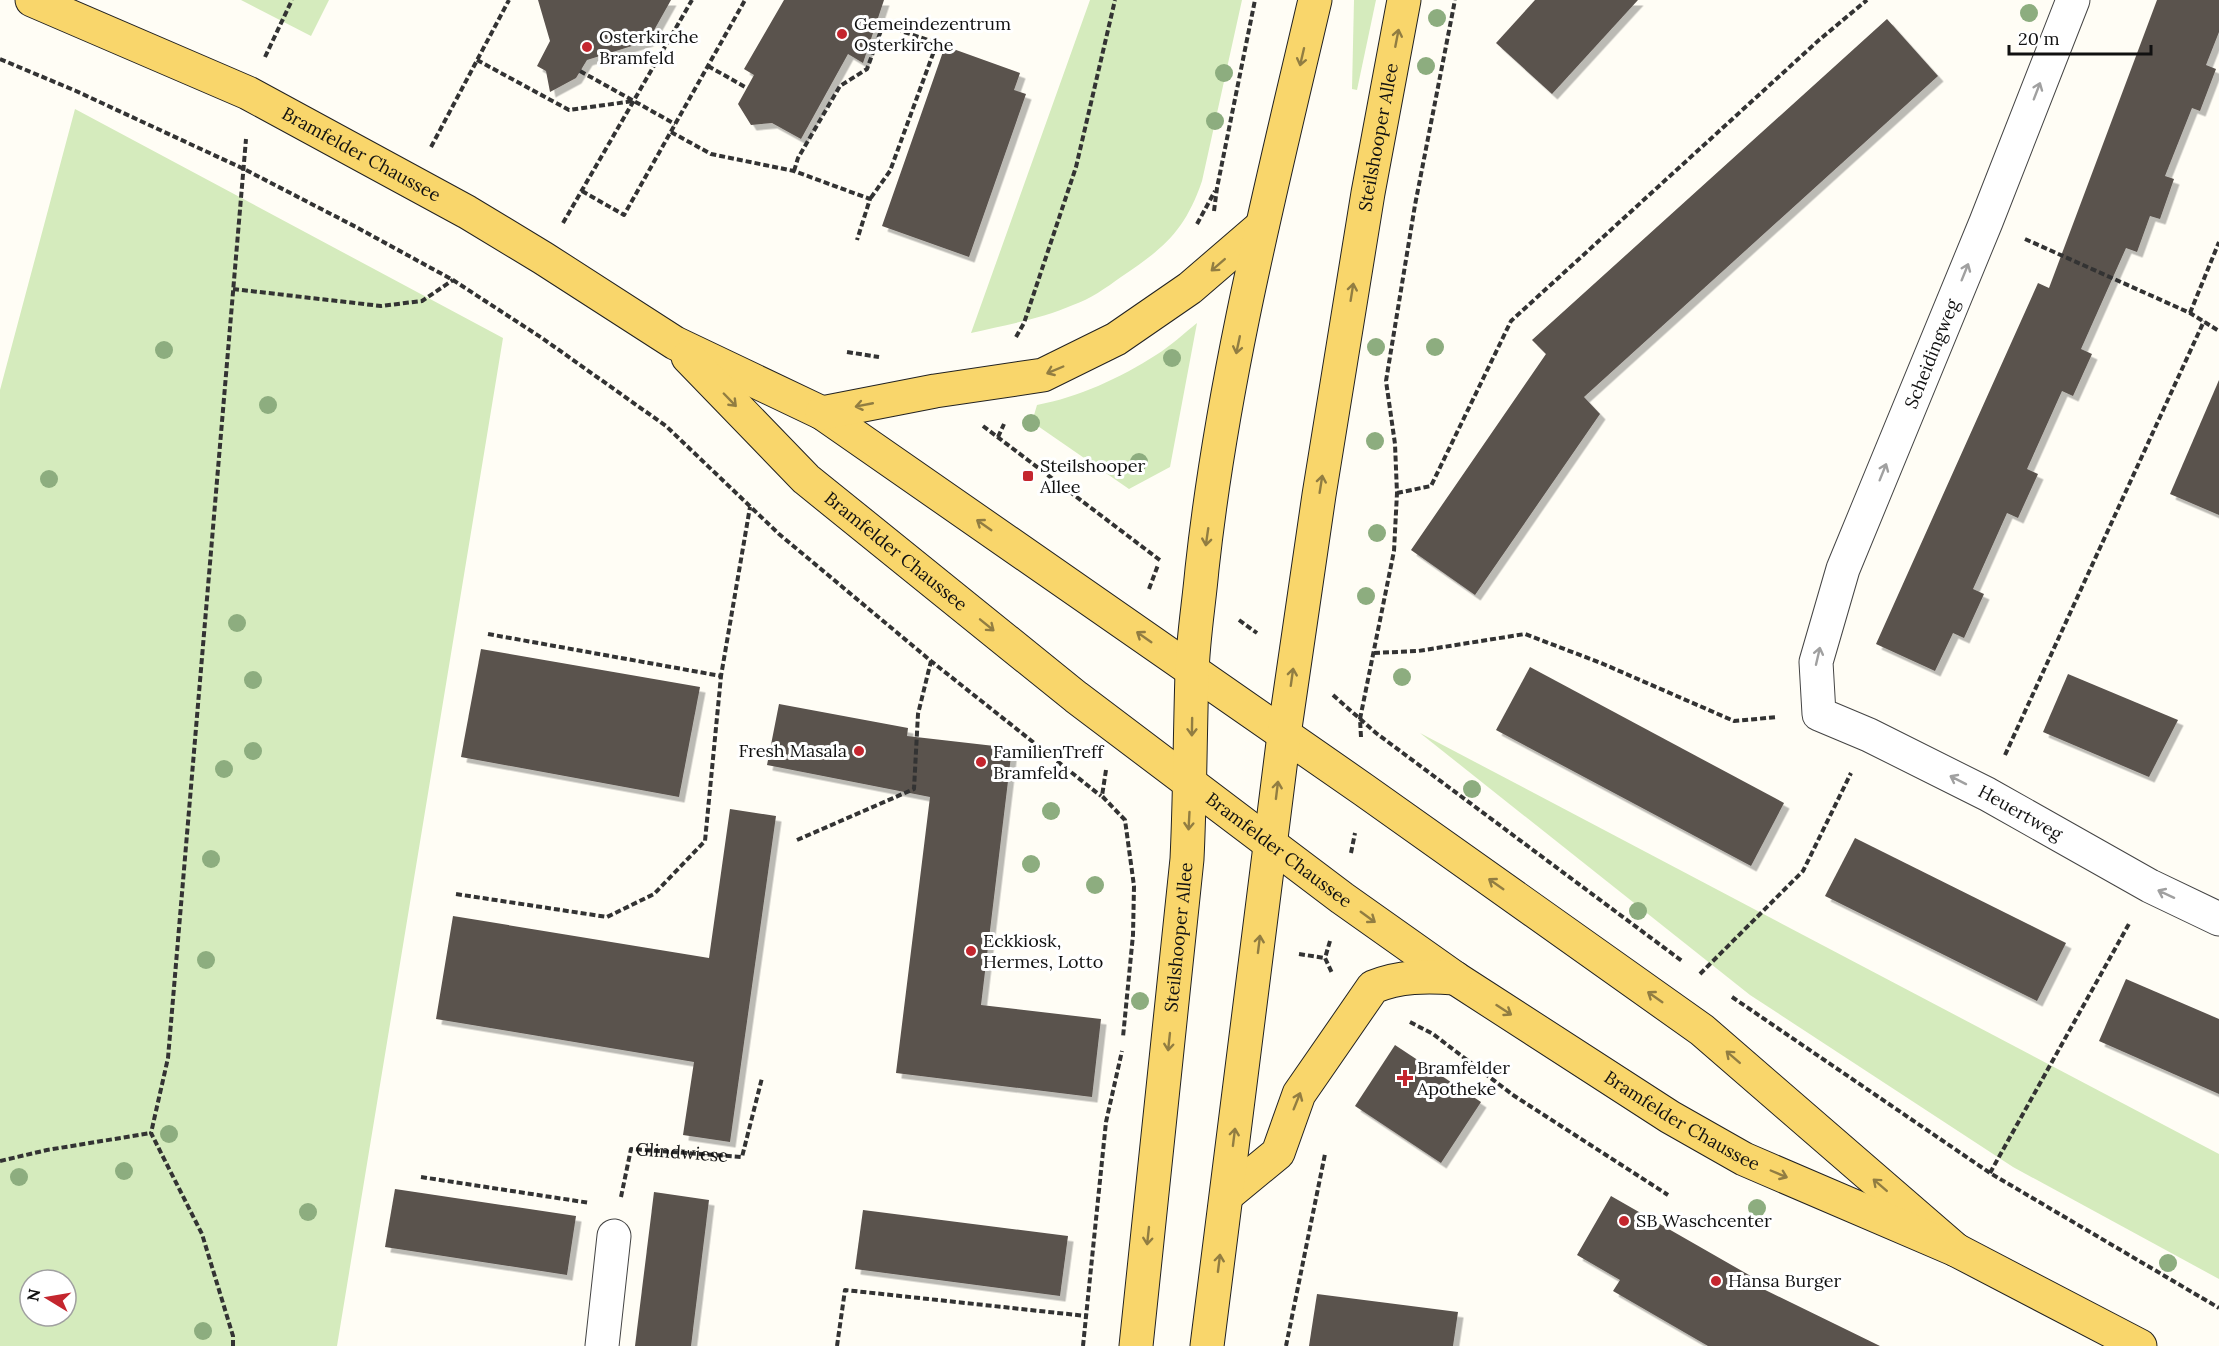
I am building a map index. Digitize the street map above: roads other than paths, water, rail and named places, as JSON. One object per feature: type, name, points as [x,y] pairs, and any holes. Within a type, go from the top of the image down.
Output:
[{"type":"main road","name":"Bramfelder Chaussee","points":[[32,0],[248,93],[413,182],[543,258],[675,343],[822,412],[1364,790],[1702,1030],[1956,1250]]},
{"type":"main road","name":"Steilshooper Allee","points":[[1136,1346],[1182,918],[1191,783],[1192,670],[1202,568],[1229,386],[1262,226],[1315,0]]},
{"type":"main road","name":"Steilshooper Allee","points":[[1207,1346],[1284,735],[1319,495],[1366,204],[1404,0]]},
{"type":"main road","points":[[822,412],[935,391],[1043,375],[1116,339],[1190,288],[1262,226]]},
{"type":"main road","name":"Bramfelder Chaussee","points":[[675,343],[806,479],[1076,697],[1342,898],[1455,978],[1670,1117],[1743,1159],[1956,1250],[2140,1346]]},
{"type":"main road","points":[[1227,1196],[1278,1153],[1299,1094],[1373,987],[1414,976],[1455,978]]},
{"type":"street","name":"Scheidingweg","points":[[1819,714],[1816,662],[1843,569],[1986,222],[2073,0]]},
{"type":"street","name":"Heuertweg","points":[[1819,714],[1869,735],[1987,794],[2150,886],[2219,919]]},
{"type":"street","points":[[602,1346],[617,1222]]},
{"type":"place","name":"Gemeindezentrum Osterkirche","points":[[842,34]]},
{"type":"place","name":"Osterkirche Bramfeld","points":[[587,47]]},
{"type":"place","name":"Steilshooper Allee","points":[[1028,476]]},
{"type":"place","name":"Fresh Masala","points":[[859,751]]},
{"type":"place","name":"FamilienTreff Bramfeld","points":[[981,762]]},
{"type":"place","name":"Eckkiosk, Hermes, Lotto","points":[[971,951]]},
{"type":"place","name":"Bramfelder Apotheke","points":[[1405,1078]]},
{"type":"place","name":"SB Waschcenter","points":[[1624,1221]]},
{"type":"place","name":"Hansa Burger","points":[[1716,1281]]}]
